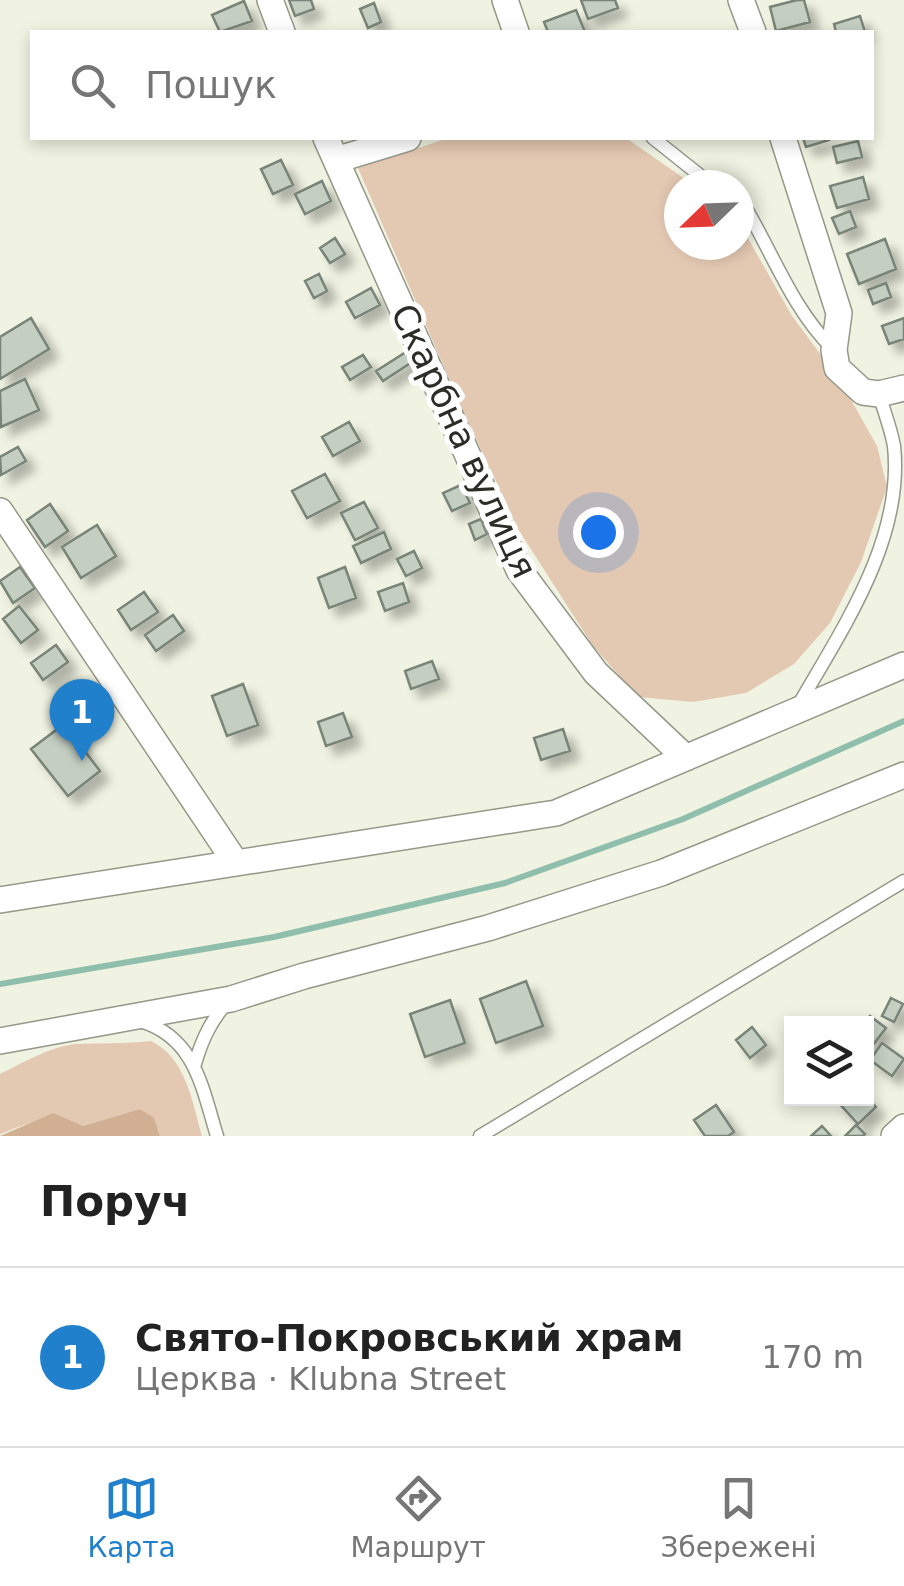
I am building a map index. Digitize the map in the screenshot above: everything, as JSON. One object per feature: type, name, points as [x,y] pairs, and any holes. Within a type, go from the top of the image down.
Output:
[{"type":"street","points":[[270,0],[281,30]]},
{"type":"street","points":[[505,0],[515,30]]},
{"type":"street","points":[[331,149],[394,140]]},
{"type":"street","points":[[784,140],[839,313],[834,350],[837,368],[863,392],[891,391]]},
{"type":"street","name":"Скарбна вулиця","points":[[331,149],[519,570],[596,673],[686,758]]},
{"type":"street","points":[[0,511],[236,863]]},
{"type":"street","points":[[0,900],[556,813],[904,665]]},
{"type":"street","points":[[0,1041],[231,999],[488,928],[660,873],[904,775]]},
{"type":"street","points":[[894,1136],[904,1127]]},
{"type":"lane","points":[[656,140],[693,170]]},
{"type":"lane","points":[[754,224],[781,277],[816,332],[834,350]]},
{"type":"lane","points":[[794,712],[864,592],[883,546],[895,496],[891,391]]},
{"type":"lane","points":[[480,1136],[904,881]]},
{"type":"lane","points":[[195,1064],[208,1028],[231,999]]},
{"type":"lane","points":[[132,1018],[158,1026],[180,1042],[195,1064],[217,1136]]},
{"type":"shaded area","points":[[442,140],[629,140],[672,170],[664,170],[664,260],[754,260],[754,249],[792,316],[841,382],[877,446],[887,487],[861,562],[830,623],[794,664],[746,693],[693,702],[638,697],[593,646],[518,529],[358,168]]},
{"type":"shaded area","points":[[151,1041],[180,1069],[202,1136],[160,1136],[154,1119],[140,1109],[83,1126],[53,1114],[0,1134],[0,1074],[67,1045]]},
{"type":"shaded area","points":[[140,1109],[154,1118],[160,1136],[0,1136],[53,1113],[83,1126]]},
{"type":"building","points":[[289,0],[311,0],[314,9],[295,16]]},
{"type":"building","points":[[581,0],[615,0],[618,8],[588,19]]},
{"type":"building","points":[[804,0],[810,22],[776,30],[770,7]]},
{"type":"building","points":[[244,1],[252,21],[219,30],[212,15]]},
{"type":"building","points":[[374,3],[381,22],[368,28],[360,9]]},
{"type":"building","points":[[576,10],[584,30],[547,30],[544,22]]},
{"type":"building","points":[[860,16],[864,30],[836,30],[834,24]]},
{"type":"building","points":[[804,140],[829,140],[806,147]]},
{"type":"building","points":[[858,141],[862,157],[837,163],[833,147]]},
{"type":"building","points":[[281,160],[293,185],[273,194],[261,169]]},
{"type":"building","points":[[863,177],[869,199],[837,208],[830,186]]},
{"type":"building","points":[[322,181],[331,201],[305,214],[295,194]]},
{"type":"building","points":[[850,211],[856,227],[839,234],[832,218]]},
{"type":"building","points":[[335,238],[345,254],[330,263],[320,248]]},
{"type":"building","points":[[885,239],[896,269],[859,284],[847,254]]},
{"type":"building","points":[[319,274],[327,291],[314,298],[305,281]]},
{"type":"building","points":[[886,283],[891,297],[873,304],[868,290]]},
{"type":"building","points":[[371,288],[380,305],[355,318],[346,302]]},
{"type":"building","points":[[31,318],[49,349],[0,379],[0,337]]},
{"type":"building","points":[[904,318],[904,339],[889,344],[882,326]]},
{"type":"building","points":[[406,352],[412,362],[383,381],[376,371]]},
{"type":"building","points":[[363,355],[371,367],[350,380],[342,367]]},
{"type":"building","points":[[25,379],[39,410],[1,427],[0,391]]},
{"type":"building","points":[[349,422],[360,441],[333,456],[322,437]]},
{"type":"building","points":[[18,447],[26,461],[1,475],[0,457]]},
{"type":"building","points":[[325,474],[340,501],[307,518],[292,491]]},
{"type":"building","points":[[461,485],[470,503],[452,511],[443,493]]},
{"type":"building","points":[[364,502],[378,528],[355,540],[341,513]]},
{"type":"building","points":[[50,504],[68,531],[45,547],[27,520]]},
{"type":"building","points":[[481,519],[487,534],[475,540],[469,524]]},
{"type":"building","points":[[97,525],[116,556],[81,578],[62,547]]},
{"type":"building","points":[[384,532],[391,549],[361,563],[353,546]]},
{"type":"building","points":[[414,551],[422,568],[406,576],[397,559]]},
{"type":"building","points":[[20,567],[35,588],[13,603],[0,581]]},
{"type":"building","points":[[345,567],[356,598],[329,608],[318,578]]},
{"type":"building","points":[[403,583],[409,602],[385,611],[378,592]]},
{"type":"building","points":[[144,592],[158,612],[131,630],[118,610]]},
{"type":"building","points":[[19,606],[38,630],[21,643],[3,619]]},
{"type":"building","points":[[173,615],[184,631],[156,651],[145,635]]},
{"type":"building","points":[[56,645],[68,662],[43,680],[31,663]]},
{"type":"building","points":[[432,661],[439,679],[411,689],[405,671]]},
{"type":"building","points":[[243,684],[258,725],[227,736],[212,696]]},
{"type":"building","points":[[343,713],[352,737],[326,746],[318,722]]},
{"type":"building","points":[[64,724],[100,771],[68,796],[31,749]]},
{"type":"building","points":[[563,729],[570,751],[541,760],[534,738]]},
{"type":"building","points":[[526,981],[543,1026],[496,1043],[480,999]]},
{"type":"building","points":[[891,998],[903,1004],[894,1022],[882,1016]]},
{"type":"building","points":[[450,1000],[465,1043],[425,1057],[410,1014]]},
{"type":"building","points":[[874,1019],[886,1028],[874,1044]]},
{"type":"building","points":[[752,1027],[766,1045],[750,1058],[736,1040]]},
{"type":"building","points":[[882,1043],[904,1059],[892,1076],[874,1063],[874,1054]]},
{"type":"building","points":[[716,1105],[734,1132],[728,1136],[705,1136],[694,1120]]},
{"type":"building","points":[[874,1105],[876,1107],[858,1124],[842,1106]]},
{"type":"building","points":[[856,1125],[863,1136],[845,1136]]},
{"type":"building","points":[[822,1126],[831,1136],[811,1136]]},
{"type":"waterway","points":[[0,984],[274,937],[505,883],[683,819],[904,721]]},
{"type":"place","name":"Свято-Покровський храм","points":[[82,761]]}]
